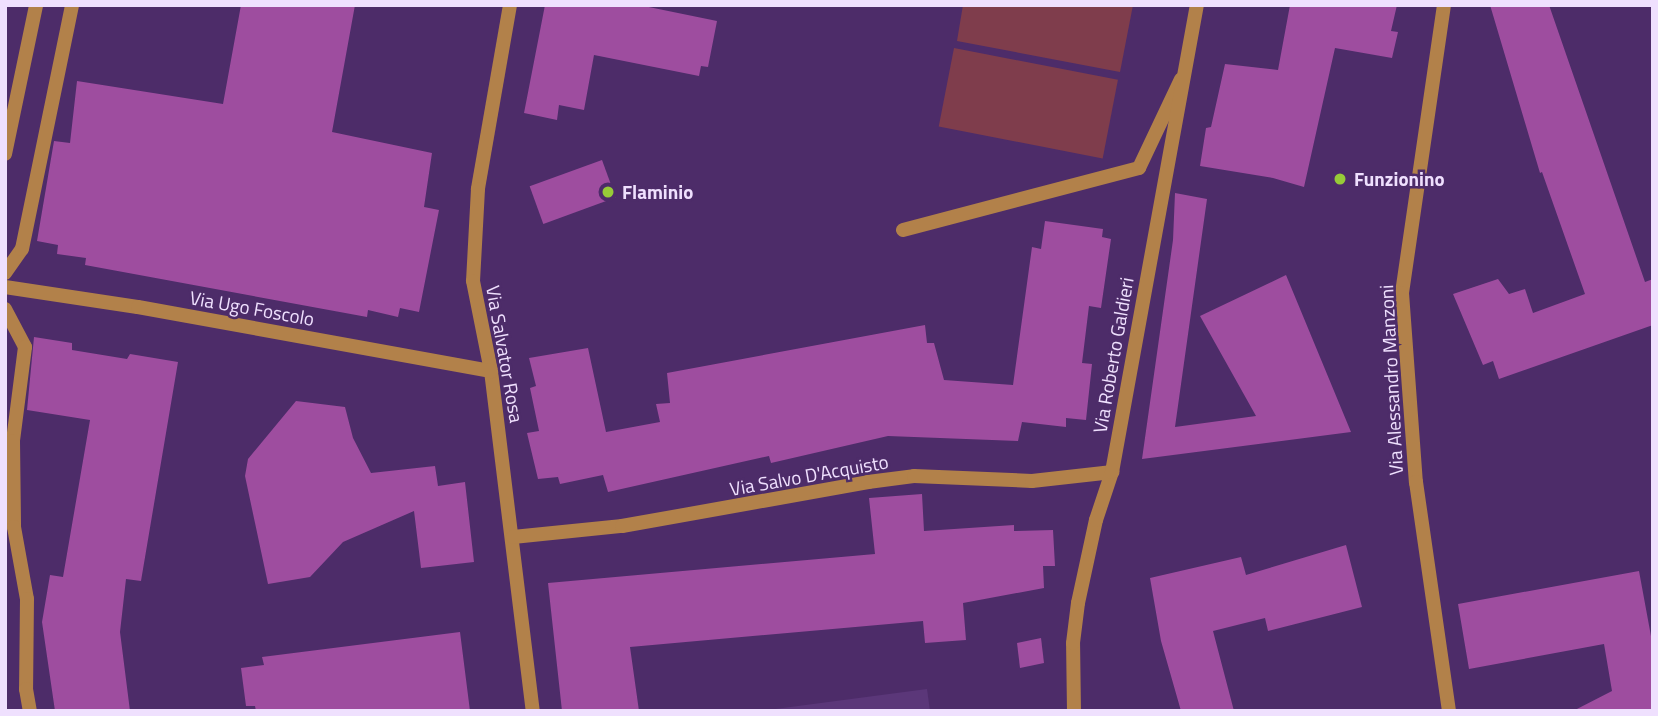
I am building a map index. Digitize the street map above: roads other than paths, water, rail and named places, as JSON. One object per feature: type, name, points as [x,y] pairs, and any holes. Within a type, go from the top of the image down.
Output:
[{"type":"street","points":[[5,154],[36,5]]},
{"type":"street","points":[[5,273],[22,250],[72,5]]},
{"type":"street","name":"Via Salvator Rosa","points":[[510,5],[478,189],[473,281],[491,371],[533,711]]},
{"type":"street","name":"Via Roberto Galdieri","points":[[1074,711],[1073,643],[1078,603],[1096,520],[1112,472],[1197,5]]},
{"type":"street","name":"Via Alessandro Manzoni","points":[[1444,5],[1402,293],[1416,482],[1449,711]]},
{"type":"street","points":[[903,230],[1139,167],[1185,72]]},
{"type":"street","name":"Via Ugo Foscolo","points":[[5,287],[138,307],[491,371]]},
{"type":"street","points":[[5,309],[25,347],[13,441],[13,515],[27,599],[26,689],[30,711]]},
{"type":"street","name":"Via Salvo D'Acquisto","points":[[513,537],[622,526],[903,478],[941,476],[1032,481],[1112,472]]},
{"type":"place","name":"Funzionino","points":[[1340,179]]},
{"type":"place","name":"Flaminio","points":[[608,192]]}]
